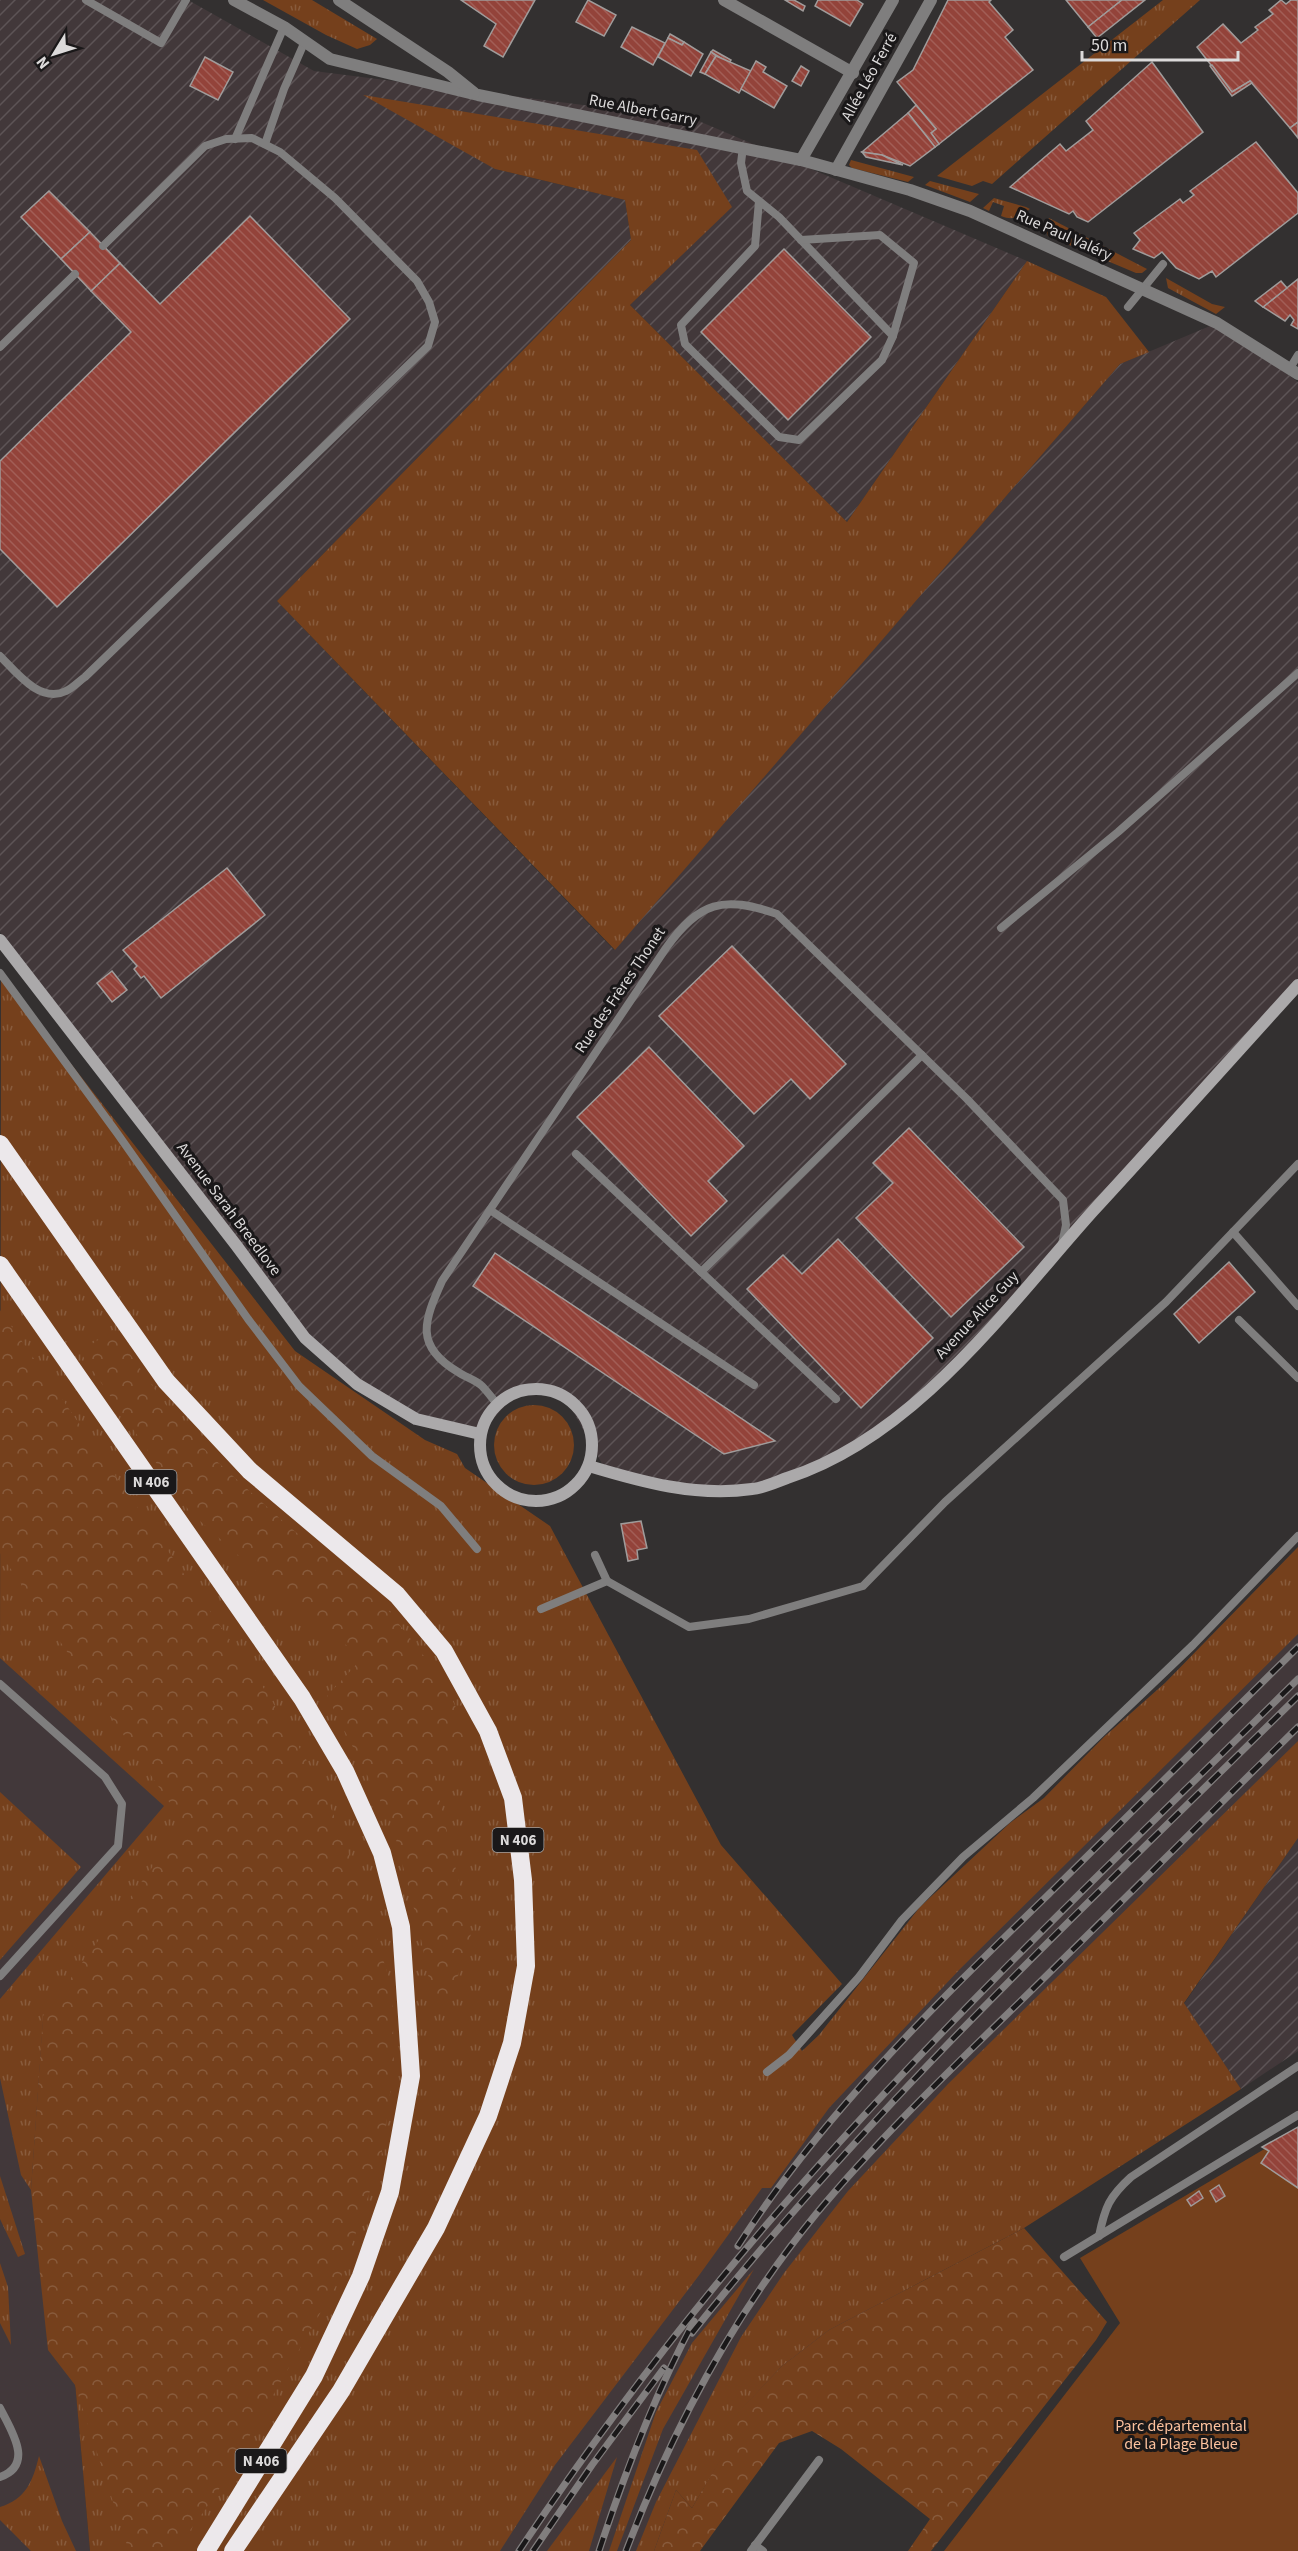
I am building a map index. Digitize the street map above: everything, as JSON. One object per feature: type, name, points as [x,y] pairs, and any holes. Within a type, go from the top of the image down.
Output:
[{"type":"highway","name":"N 406","points":[[0,1144],[166,1381],[250,1472],[397,1595],[444,1651],[488,1731],[513,1798],[523,1880],[526,1965],[512,2043],[488,2116],[436,2228],[341,2391],[233,2551]]},
{"type":"highway","name":"N 406","points":[[0,1265],[302,1698],[345,1771],[382,1853],[400,1927],[411,2076],[390,2192],[361,2276],[314,2376],[206,2551]]},
{"type":"main road","name":"Avenue Sarah Breedlove","points":[[0,940],[236,1245],[305,1338],[357,1384],[416,1419],[480,1434]]},
{"type":"main road","name":"Avenue Alice Guy","points":[[589,1466],[637,1481],[699,1492],[753,1490],[805,1473],[863,1443],[922,1396],[979,1340],[1298,985]]},
{"type":"main road","points":[[541,1389],[564,1395],[580,1409],[590,1427],[593,1449],[589,1466],[575,1486],[555,1499],[534,1502],[510,1496],[494,1483],[482,1463],[480,1434],[485,1419],[497,1404],[518,1391],[541,1389]]},
{"type":"street","name":"Rue Albert Garry","points":[[234,0],[285,27],[330,59],[478,95],[801,160]]},
{"type":"street","name":"Rue Albert Garry","points":[[339,0],[448,72],[478,95]]},
{"type":"street","points":[[724,0],[853,73]]},
{"type":"street","points":[[801,160],[893,0]]},
{"type":"street","name":"Allée Léo Ferré","points":[[836,170],[931,0]]},
{"type":"street","name":"Rue Paul Valéry","points":[[801,160],[910,190],[970,211],[1217,323],[1294,371]]},
{"type":"lane","points":[[86,0],[161,43],[186,0]]},
{"type":"lane","points":[[235,139],[285,27]]},
{"type":"lane","points":[[265,144],[284,89],[305,41]]},
{"type":"lane","points":[[0,656],[25,681],[44,693],[65,692],[85,677],[428,346],[435,322],[429,302],[417,281],[335,198],[280,152],[252,138],[225,139],[205,146],[103,246]]},
{"type":"lane","points":[[743,147],[741,163],[747,191],[779,217],[893,336]]},
{"type":"lane","points":[[759,201],[754,246],[681,326],[686,344],[778,437],[799,440],[882,360],[893,336],[915,263],[880,235],[801,240]]},
{"type":"lane","points":[[1128,308],[1163,264]]},
{"type":"lane","points":[[0,347],[75,274]]},
{"type":"lane","points":[[1294,371],[1298,355]]},
{"type":"lane","points":[[1001,928],[1119,832],[1298,673]]},
{"type":"lane","name":"Rue des Frères Thonet","points":[[497,1404],[481,1384],[456,1371],[432,1351],[426,1339],[432,1304],[442,1281],[666,948],[686,922],[704,910],[722,904],[740,903],[777,914],[967,1099],[1063,1200],[1066,1225],[1061,1247]]},
{"type":"lane","points":[[0,973],[117,1133],[248,1319],[299,1386],[372,1456],[441,1506],[477,1549]]},
{"type":"lane","points":[[701,1272],[922,1056]]},
{"type":"lane","points":[[576,1154],[836,1399]]},
{"type":"lane","points":[[595,1555],[607,1581],[689,1627],[749,1619],[863,1586],[945,1502],[1166,1302],[1298,1164]]},
{"type":"lane","points":[[490,1210],[754,1385]]},
{"type":"lane","points":[[1233,1232],[1298,1306]]},
{"type":"lane","points":[[1239,1320],[1298,1378]]},
{"type":"lane","points":[[767,2072],[789,2055],[859,1977],[902,1920],[963,1857],[1033,1798],[1193,1645],[1298,1536]]},
{"type":"lane","points":[[541,1609],[607,1581]]},
{"type":"lane","points":[[0,1684],[105,1777],[122,1804],[118,1846],[0,1976]]},
{"type":"lane","points":[[1099,2236],[1104,2208],[1115,2192],[1131,2177],[1298,2066]]},
{"type":"lane","points":[[1064,2257],[1298,2115]]},
{"type":"lane","points":[[0,2408],[20,2452],[16,2466],[8,2474],[0,2477]]},
{"type":"lane","points":[[756,2549],[819,2460]]},
{"type":"shaded area","points":[[0,0],[188,0],[314,71],[694,119],[1027,261],[847,522],[630,305],[731,207],[495,169],[625,200],[631,240],[277,601],[614,950],[1120,364],[1217,323],[1298,382],[1298,983],[979,1340],[863,1443],[785,1479],[699,1492],[606,1471],[564,1395],[518,1391],[480,1434],[416,1419],[357,1384],[305,1338],[0,932]]},
{"type":"shaded area","points":[[1298,1547],[1298,1838],[909,2287],[676,2490],[654,2551],[422,2551],[802,2051],[819,2035],[920,1907],[1010,1823],[1044,1798],[1104,1737],[1165,1683]]},
{"type":"shaded area","points":[[0,1651],[184,1824],[43,2016],[90,2551],[0,2551]]},
{"type":"shaded area","points":[[1298,1838],[1298,2051],[1241,2089],[1184,2004]]},
{"type":"green space","points":[[263,0],[312,0],[377,39],[370,45],[357,49],[326,35]]},
{"type":"green space","points":[[1163,0],[1200,0],[992,184],[983,181],[972,186],[937,176]]},
{"type":"green space","points":[[363,95],[697,150],[732,207],[630,305],[847,522],[1027,261],[1106,297],[1149,352],[1120,364],[615,950],[277,601],[631,240],[625,200],[495,169]]},
{"type":"green space","points":[[851,160],[914,177],[908,182],[852,168],[849,165]]},
{"type":"green space","points":[[930,181],[979,194],[970,202],[925,185]]},
{"type":"green space","points":[[994,198],[1030,209],[1016,217],[1001,216],[1004,206],[993,202],[989,211],[983,208]]},
{"type":"green space","points":[[1049,218],[1147,269],[1142,273],[1136,273],[1048,236],[1045,229]]},
{"type":"green space","points":[[1166,278],[1212,304],[1225,307],[1216,314],[1168,288]]},
{"type":"green space","points":[[1,974],[295,1351],[425,1440],[457,1454],[465,1468],[550,1526],[721,1845],[842,1984],[792,2035],[802,2051],[819,2035],[920,1907],[1010,1823],[1044,1798],[1104,1737],[1165,1683],[1298,1547],[1298,1634],[960,1969],[829,2108],[771,2188],[762,2188],[700,2274],[555,2465],[500,2551],[90,2551],[43,2021],[31,2190],[21,2175],[0,2078],[0,1999],[164,1806],[0,1658]]},
{"type":"green space","points":[[0,1310],[269,1696],[324,1790],[365,1896],[392,1990],[394,2065],[381,2158],[341,2277],[215,2496],[175,2551],[129,2551],[75,2385],[48,2350],[31,2190],[43,2016],[184,1824],[0,1553]]},
{"type":"green space","points":[[113,1330],[168,1408],[212,1457],[287,1525],[381,1601],[441,1678],[467,1729],[466,1750],[434,1776],[471,1934],[451,1997],[433,1999],[418,1924],[392,1824],[327,1696],[355,1666],[355,1651],[316,1625],[190,1512],[80,1352]]},
{"type":"green space","points":[[534,1405],[549,1408],[562,1417],[571,1430],[574,1445],[571,1460],[562,1473],[549,1482],[534,1485],[519,1482],[506,1473],[497,1460],[494,1445],[497,1430],[506,1417],[519,1408]]},
{"type":"green space","points":[[1298,1741],[1298,1838],[1184,2003],[1241,2089],[1024,2228],[829,2330],[782,2366],[723,2429],[733,2439],[692,2508],[676,2490],[654,2551],[636,2551],[656,2502],[741,2337],[784,2273],[848,2191],[948,2084]]},
{"type":"green space","points":[[0,1792],[81,1867],[0,1960]]},
{"type":"green space","name":"Parc départemental de la Plage Bleue","points":[[1298,2129],[1298,2551],[944,2551],[1120,2323],[1080,2258]]},
{"type":"green space","points":[[0,2176],[25,2254],[18,2257],[0,2219]]},
{"type":"green space","points":[[1024,2228],[1107,2322],[1096,2340],[931,2551],[908,2551],[930,2519],[841,2449],[812,2431],[779,2443],[700,2551],[654,2551],[676,2490],[692,2508],[732,2439],[722,2429],[782,2366],[829,2330]]},
{"type":"green space","points":[[0,2263],[8,2287],[11,2345],[0,2323]]},
{"type":"green space","points":[[754,2269],[663,2429],[617,2551],[609,2551],[656,2412],[692,2343]]},
{"type":"green space","points":[[39,2456],[62,2521],[76,2551],[31,2551],[0,2520],[0,2507],[9,2504],[27,2488]]},
{"type":"green space","points":[[617,2457],[589,2551],[547,2551]]},
{"type":"building","points":[[461,0],[535,0],[503,57],[484,46],[496,24]]},
{"type":"building","points":[[588,0],[616,15],[604,36],[576,22]]},
{"type":"building","points":[[785,0],[794,0],[805,6],[803,11]]},
{"type":"building","points":[[818,0],[857,0],[863,4],[850,26],[815,6]]},
{"type":"building","points":[[948,0],[991,0],[989,2],[1013,30],[1005,37],[1033,70],[939,144],[931,133],[936,129],[897,82],[913,70]]},
{"type":"building","points":[[1066,0],[1122,0],[1088,27]]},
{"type":"building","points":[[1122,0],[1145,0],[1097,38],[1088,27]]},
{"type":"building","points":[[1281,0],[1286,4],[1291,0],[1298,0],[1298,122],[1290,128],[1250,81],[1232,92],[1197,47],[1223,24],[1241,43],[1258,30],[1255,27],[1273,14],[1269,10]]},
{"type":"building","points":[[632,27],[665,43],[653,65],[621,47]]},
{"type":"building","points":[[670,34],[684,42],[682,45],[668,38]]},
{"type":"building","points":[[668,38],[682,45],[684,42],[703,54],[691,76],[658,57]]},
{"type":"building","points":[[713,50],[731,60],[729,63],[711,52]]},
{"type":"building","points":[[711,52],[716,56],[705,74],[700,72]]},
{"type":"building","points":[[716,56],[751,71],[739,93],[705,74]]},
{"type":"building","points":[[205,57],[233,72],[218,100],[190,86]]},
{"type":"building","points":[[756,61],[766,67],[763,72],[787,86],[774,108],[741,89]]},
{"type":"building","points":[[1152,62],[1203,132],[1088,222],[1077,217],[1073,211],[1069,214],[1010,187],[1060,144],[1066,151],[1093,130],[1086,121]]},
{"type":"building","points":[[1212,65],[1232,92],[1250,81],[1252,83],[1232,96],[1210,66]]},
{"type":"building","points":[[801,66],[809,71],[801,86],[792,81]]},
{"type":"building","points":[[916,105],[936,129],[931,133],[939,144],[935,147],[908,113]]},
{"type":"building","points":[[908,113],[935,147],[910,166],[882,155],[862,152]]},
{"type":"building","points":[[1298,122],[1298,138],[1290,128]]},
{"type":"building","points":[[1256,142],[1298,193],[1298,213],[1216,277],[1212,271],[1199,279],[1176,268],[1162,252],[1154,258],[1133,249],[1140,240],[1134,233],[1180,199],[1183,203],[1194,195],[1190,191]]},
{"type":"building","points":[[862,152],[882,155],[903,165],[866,157]]},
{"type":"building","points":[[49,191],[90,232],[61,259],[21,217]]},
{"type":"building","points":[[250,216],[350,319],[57,607],[0,549],[0,461],[131,332],[91,291],[120,263],[160,304]]},
{"type":"building","points":[[90,232],[120,263],[91,291],[61,259]]},
{"type":"building","points":[[784,249],[871,337],[788,420],[701,332]]},
{"type":"building","points":[[1298,279],[1298,329],[1291,325],[1294,320],[1290,315],[1285,321],[1263,307]]},
{"type":"building","points":[[1281,281],[1287,288],[1263,307],[1255,301]]},
{"type":"building","points":[[227,868],[265,915],[161,998],[144,976],[141,978],[134,969],[137,966],[123,950]]},
{"type":"building","points":[[732,946],[846,1064],[810,1099],[791,1079],[754,1114],[659,1016]]},
{"type":"building","points":[[112,971],[127,990],[112,1002],[97,983]]},
{"type":"building","points":[[649,1047],[744,1146],[708,1181],[727,1201],[691,1236],[577,1117]]},
{"type":"building","points":[[909,1128],[1024,1247],[951,1317],[856,1218],[893,1183],[873,1163]]},
{"type":"building","points":[[838,1239],[933,1338],[861,1408],[747,1289],[783,1255],[802,1274]]},
{"type":"building","points":[[495,1253],[775,1441],[724,1454],[473,1286]]},
{"type":"building","points":[[1229,1262],[1255,1292],[1199,1343],[1174,1314]]},
{"type":"building","points":[[641,1521],[647,1548],[637,1550],[638,1559],[628,1561],[621,1524]]},
{"type":"building","points":[[1298,2127],[1298,2188],[1261,2163],[1269,2151],[1262,2147]]},
{"type":"building","points":[[1219,2185],[1225,2196],[1216,2202],[1210,2191]]},
{"type":"building","points":[[1199,2191],[1203,2198],[1191,2206],[1187,2200]]},
{"type":"railway","points":[[738,2246],[807,2149],[885,2059],[1298,1647]]},
{"type":"railway","points":[[519,2551],[651,2367],[795,2192],[855,2125],[979,1995],[1298,1679]]},
{"type":"railway","points":[[692,2333],[762,2248],[909,2084],[1063,1927],[1298,1696]]},
{"type":"railway","points":[[626,2551],[664,2461],[708,2375],[758,2292],[816,2214],[869,2153],[926,2095],[1298,1727]]},
{"type":"railway","points":[[599,2551],[642,2434],[666,2377],[694,2321]]},
{"type":"railway","points":[[533,2551],[592,2465],[664,2368]]}]
